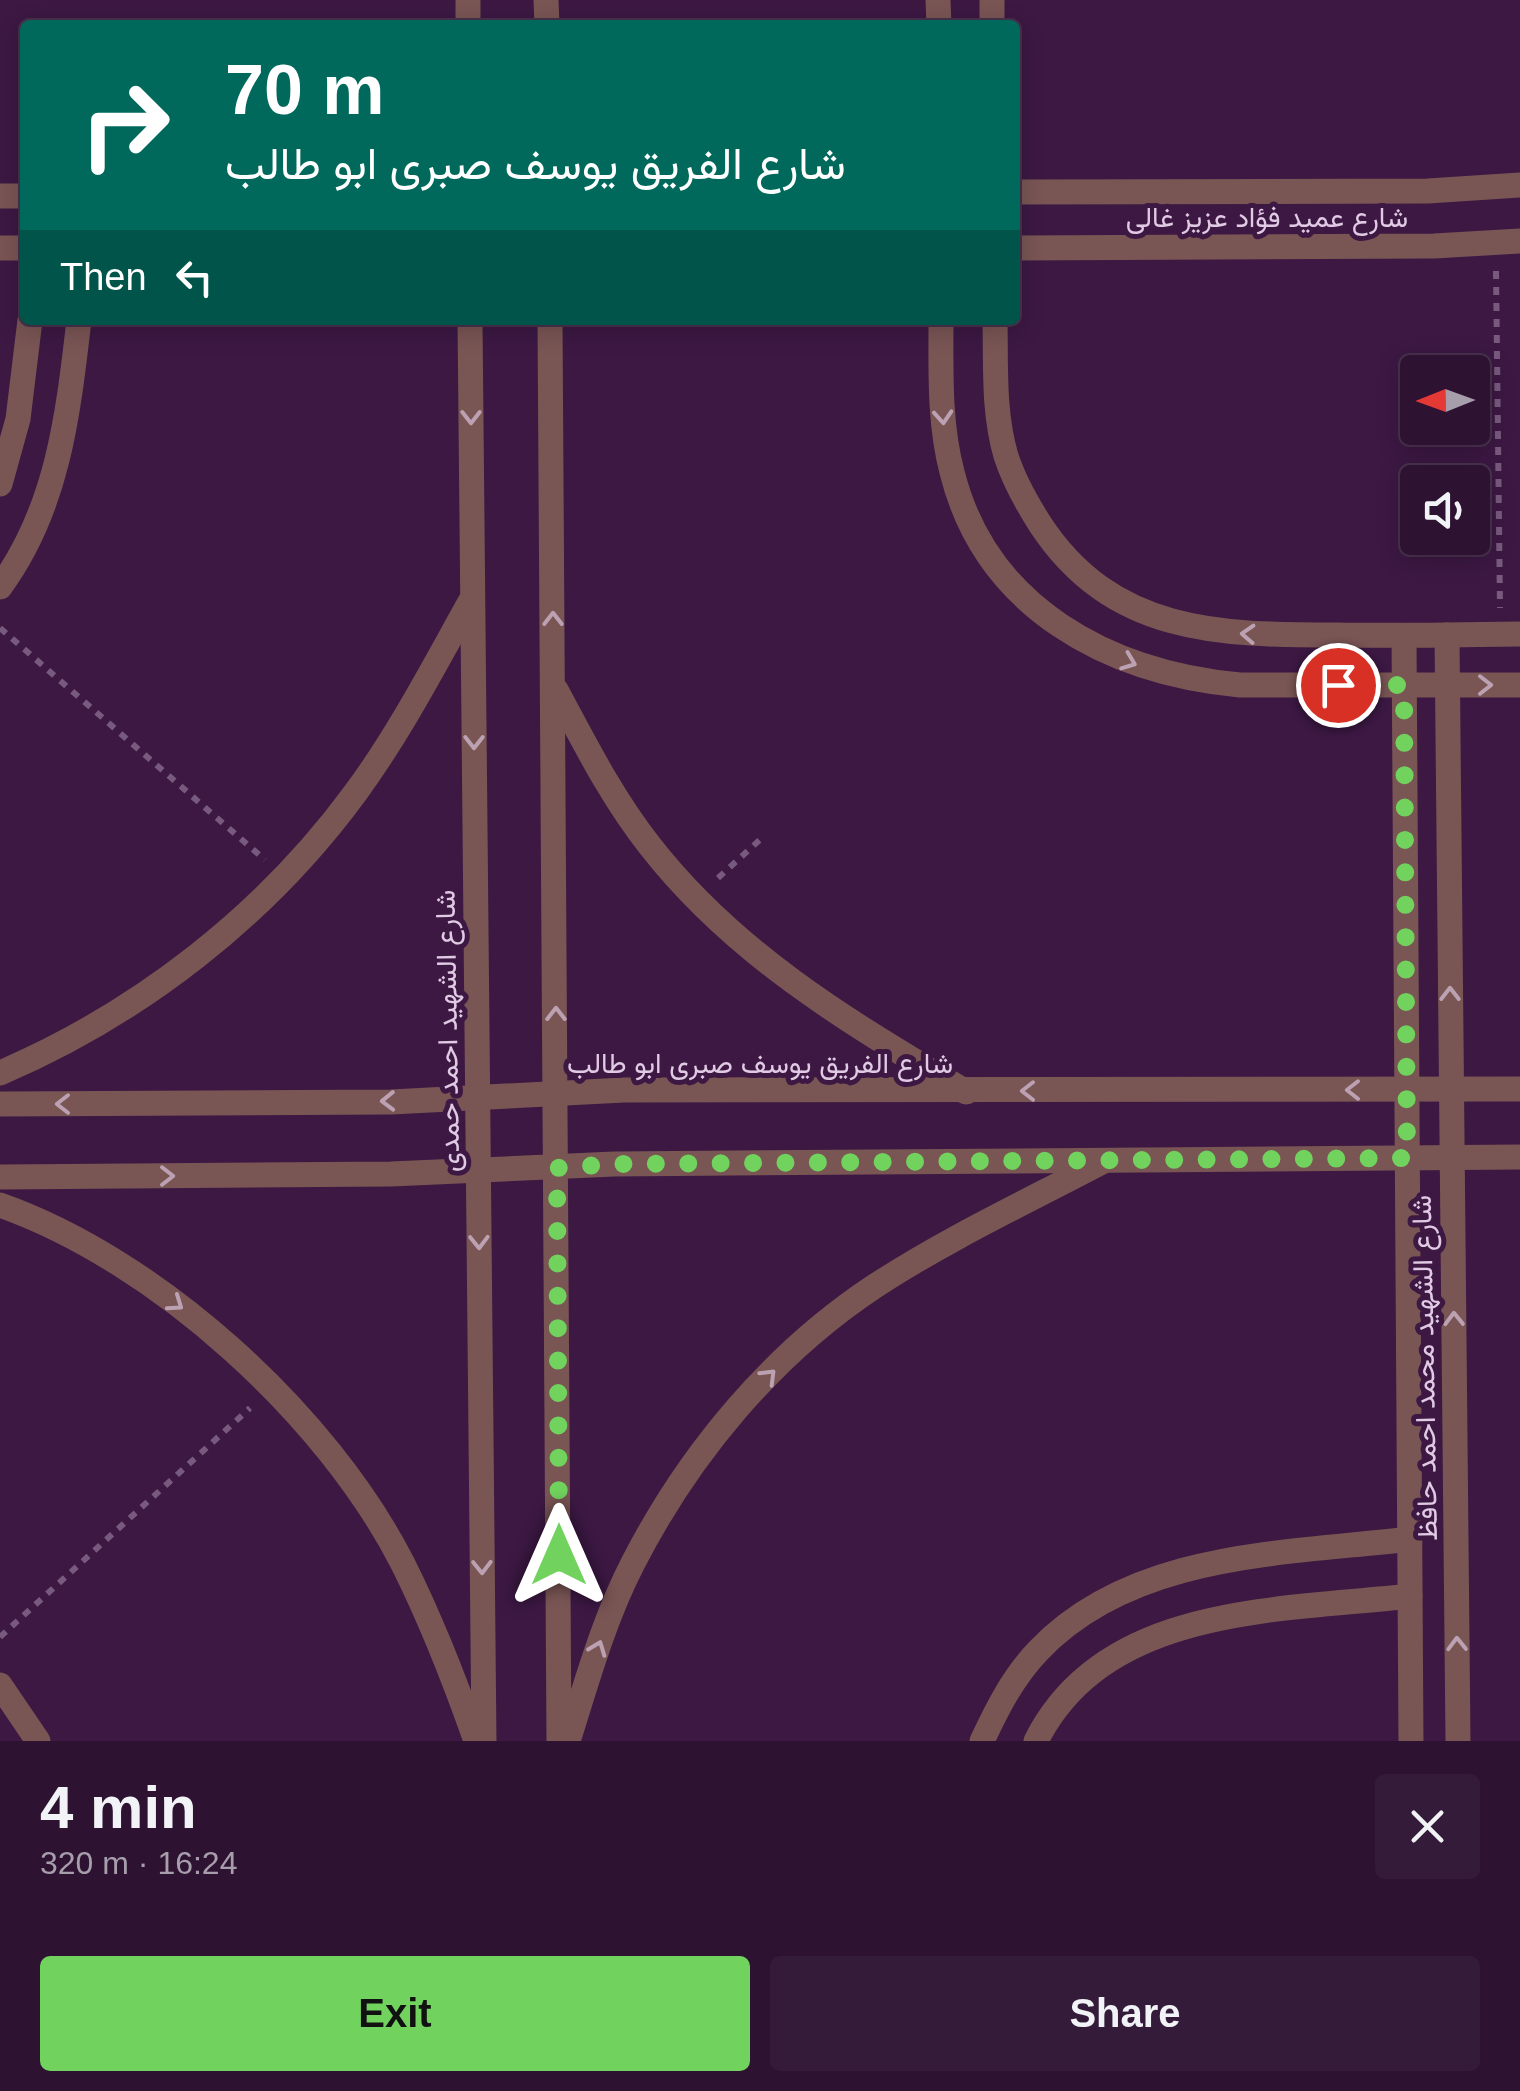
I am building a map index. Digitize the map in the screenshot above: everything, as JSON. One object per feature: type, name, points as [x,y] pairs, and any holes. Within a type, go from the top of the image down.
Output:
[{"type":"street","name":"شارع عميد فؤاد عزيز غالى","points":[[1020,192],[1428,191],[1520,185]]},
{"type":"street","name":"شارع عميد فؤاد عزيز غالى","points":[[1020,248],[1508,243]]},
{"type":"street","points":[[0,484],[18,419],[29,325]]},
{"type":"street","points":[[0,587],[20,561],[46,503],[62,444],[77,325]]},
{"type":"street","name":"شارع الشهيد احمد حمدى","points":[[470,325],[484,1741]]},
{"type":"street","points":[[550,325],[560,1741]]},
{"type":"street","points":[[940,325],[944,434],[952,476],[968,516],[1013,585],[1078,638],[1155,672],[1197,681],[1240,685],[1520,685]]},
{"type":"street","points":[[995,325],[998,416],[1006,456],[1021,495],[1050,540],[1080,573],[1115,599],[1142,612],[1197,628],[1240,635],[1510,634]]},
{"type":"street","points":[[0,1072],[119,1012],[206,950],[284,878],[356,792],[416,698],[473,597]]},
{"type":"street","name":"شارع الشهيد محمد احمد حافظ","points":[[1447,635],[1458,1741]]},
{"type":"street","name":"شارع الشهيد محمد احمد حافظ","points":[[1404,636],[1411,1741]]},
{"type":"street","points":[[553,684],[610,789],[650,846],[695,898],[774,970],[862,1030],[966,1092]]},
{"type":"street","name":"شارع الفريق يوسف صبرى ابو طالب","points":[[0,1104],[477,1100],[624,1090],[1520,1089]]},
{"type":"street","points":[[0,1177],[478,1172],[633,1164],[1520,1157]]},
{"type":"street","points":[[568,1741],[596,1652],[632,1565],[678,1484],[734,1410],[800,1344],[874,1287],[1105,1161]]},
{"type":"street","points":[[0,1205],[110,1259],[196,1318],[273,1387],[343,1470],[402,1561],[447,1660],[476,1741]]},
{"type":"street","points":[[982,1741],[1002,1698],[1038,1651],[1082,1613],[1134,1585],[1189,1569],[1246,1559],[1410,1540]]},
{"type":"street","points":[[1036,1741],[1050,1713],[1083,1676],[1124,1650],[1175,1627],[1410,1596]]},
{"type":"street","points":[[0,1685],[38,1741]]},
{"type":"path","points":[[1508,243],[1510,634]]},
{"type":"path","points":[[0,628],[284,878]]},
{"type":"path","points":[[695,898],[764,836]]},
{"type":"path","points":[[0,1637],[273,1387]]},
{"type":"route","points":[[559,1555],[557,1168],[614,1164],[1407,1158],[1404,685],[1338,685]]}]
